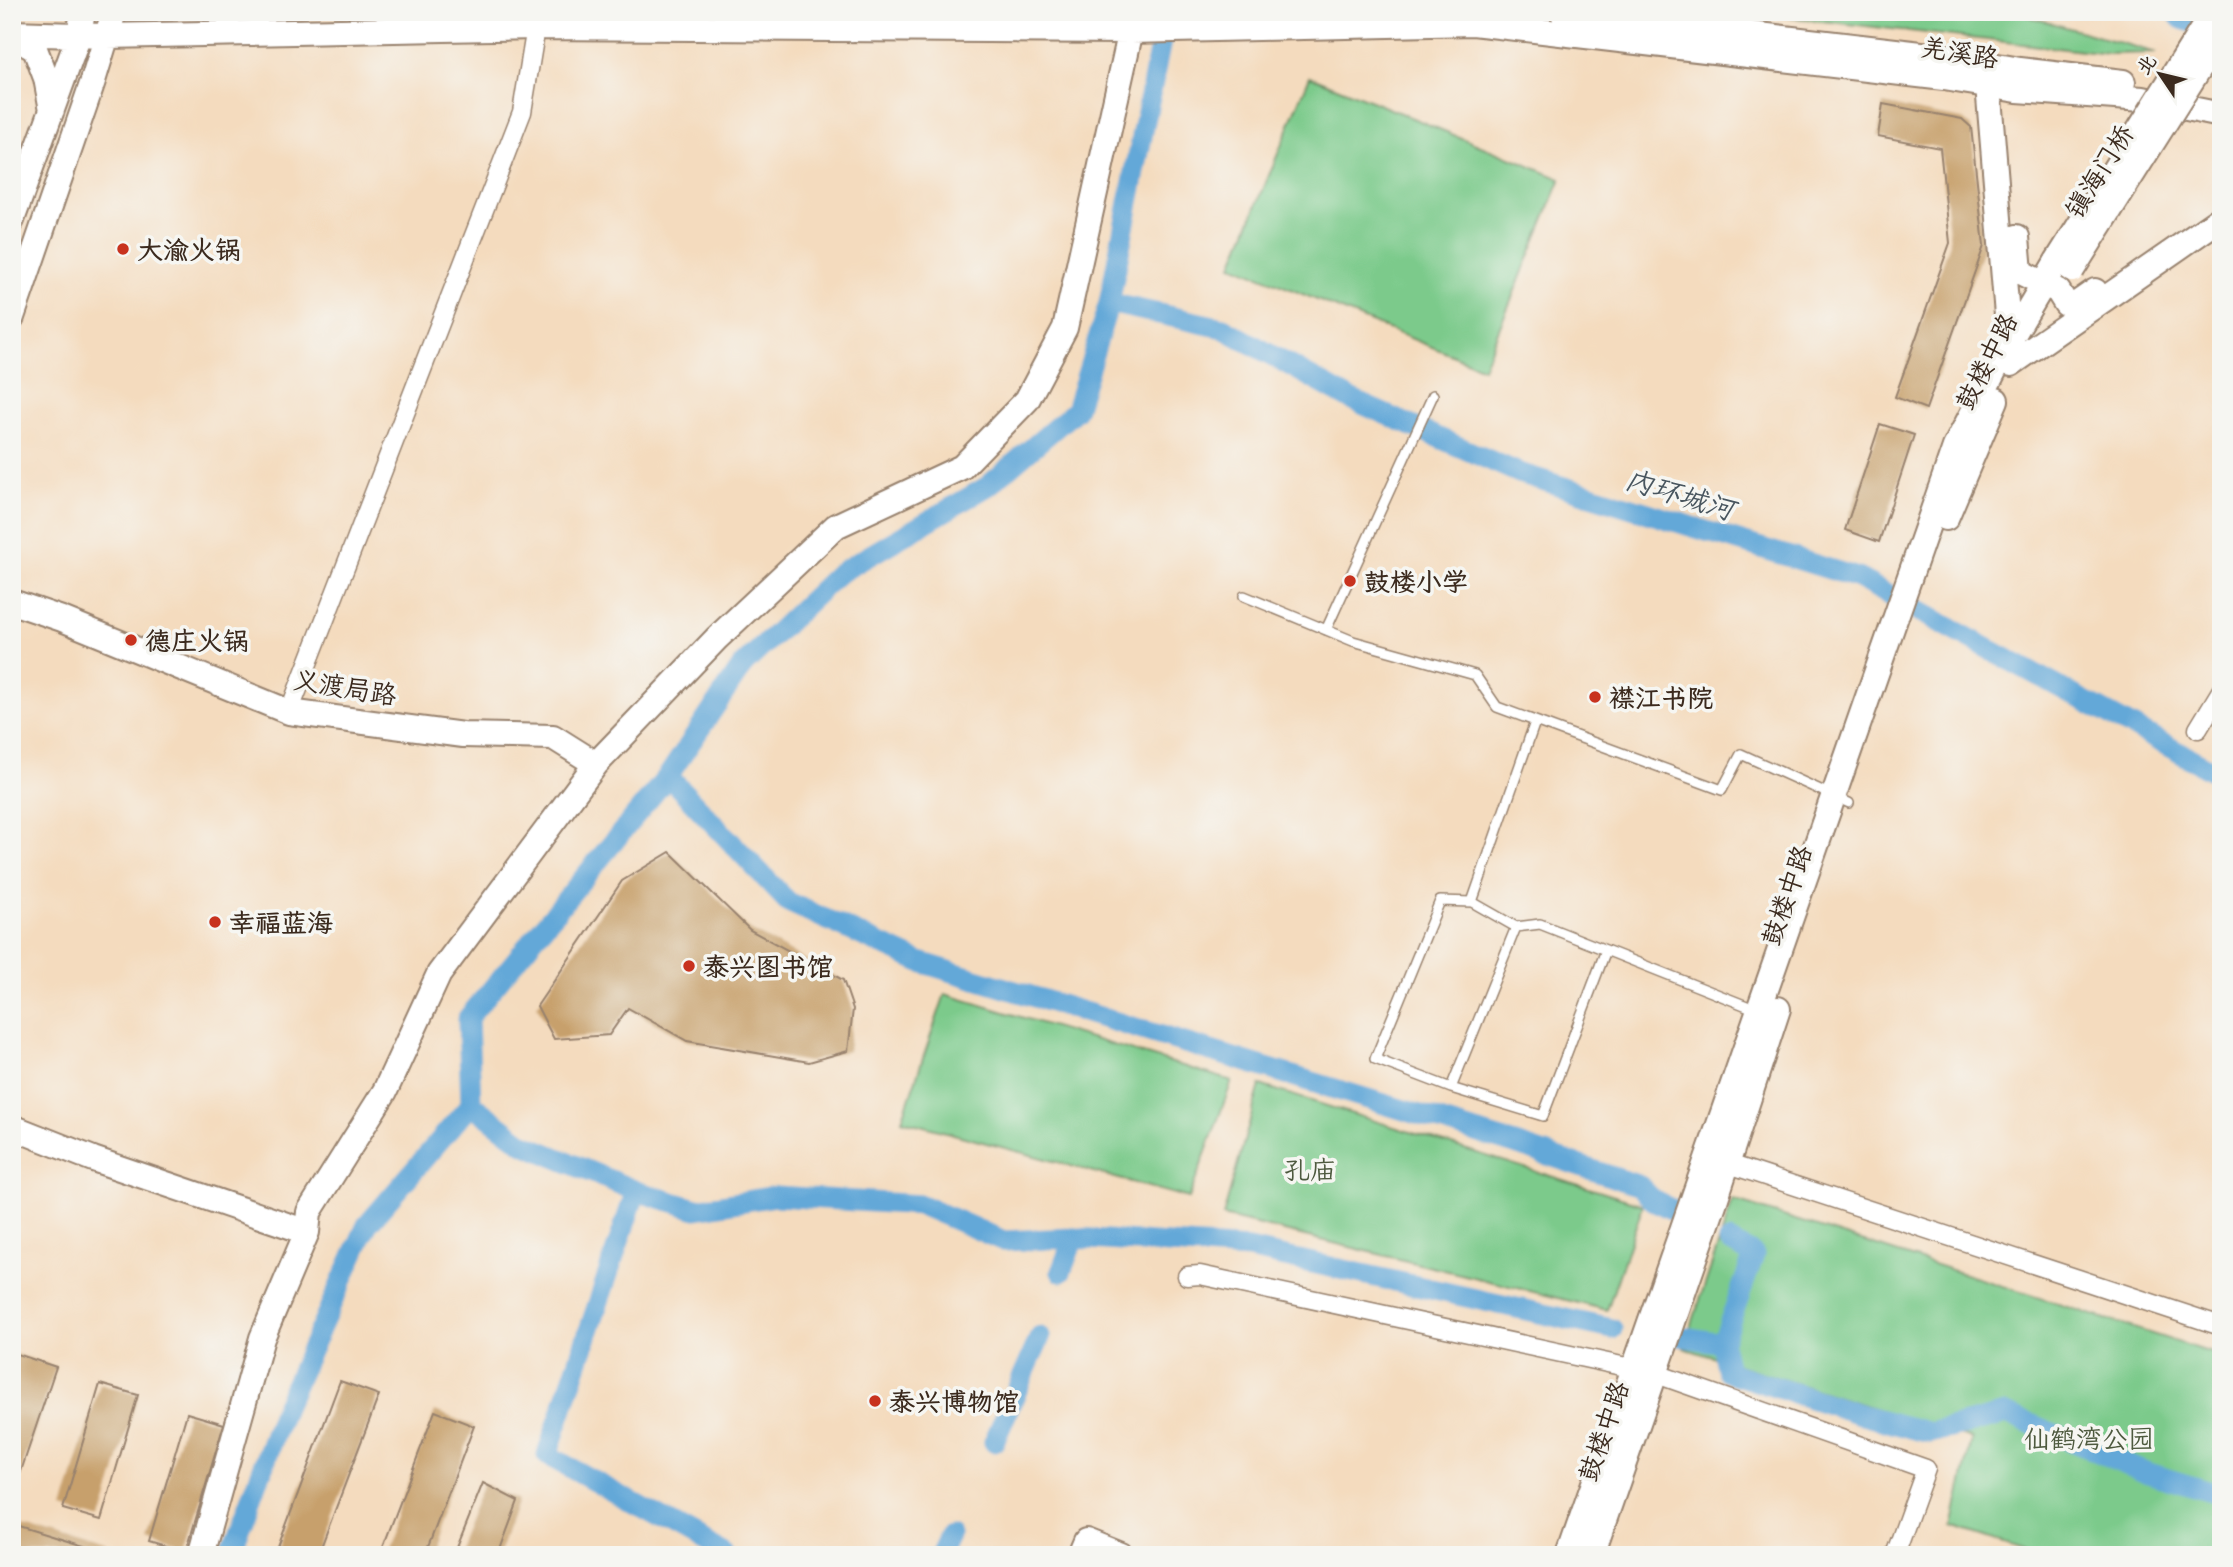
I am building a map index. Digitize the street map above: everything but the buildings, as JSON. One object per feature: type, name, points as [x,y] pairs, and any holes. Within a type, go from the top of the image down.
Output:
[{"type":"street","name":"羌溪路","points":[[1562,12],[1933,56],[1995,76],[2143,99],[2221,115]]},
{"type":"street","points":[[2051,287],[2213,12]]},
{"type":"street","name":"羌溪路","points":[[12,34],[81,24],[111,24],[140,35],[293,32],[536,20],[1473,23],[1930,76],[1995,76],[2149,85],[2221,98]]},
{"type":"street","points":[[289,712],[522,112],[536,20]]},
{"type":"street","points":[[201,1555],[262,1338],[307,1232],[309,1212],[385,1091],[439,974],[596,764],[717,638],[836,526],[962,467],[1027,400],[1065,328],[1133,22]]},
{"type":"street","points":[[12,220],[81,24]]},
{"type":"street","points":[[12,317],[111,24]]},
{"type":"street","points":[[12,34],[35,49],[46,78],[52,110]]},
{"type":"street","name":"镇海门桥","points":[[2064,265],[2221,34]]},
{"type":"street","points":[[93,81],[120,48],[140,35]]},
{"type":"street","points":[[1995,76],[2005,116],[2020,272],[2051,287],[2066,304],[2072,307],[2221,200]]},
{"type":"street","points":[[1995,76],[2010,353],[2221,218]]},
{"type":"street","name":"鼓楼中路","points":[[1592,1555],[1644,1371],[1715,1200],[1768,1014],[1909,601],[1955,447],[2051,287]]},
{"type":"street","name":"义渡局路","points":[[12,602],[62,619],[289,712],[463,735],[553,737],[596,764]]},
{"type":"street","points":[[2198,729],[2221,691]]},
{"type":"street","points":[[1569,1555],[1644,1371],[1768,1014]]},
{"type":"street","points":[[12,1126],[93,1159],[307,1232]]},
{"type":"street","points":[[1726,1163],[2221,1326]]},
{"type":"street","points":[[1187,1276],[1200,1275],[1644,1371],[1926,1469],[1895,1555]]},
{"type":"street","points":[[1083,1548],[1121,1555]]},
{"type":"lane","points":[[1326,630],[1433,394]]},
{"type":"lane","points":[[1244,596],[1353,641],[1475,675],[1497,707],[1722,790],[1741,754],[1842,799]]},
{"type":"lane","points":[[1472,902],[1535,722]]},
{"type":"lane","points":[[1606,950],[1543,1116],[1451,1088],[1375,1059],[1440,901],[1472,902],[1516,927],[1540,924],[1606,950],[1768,1014]]},
{"type":"lane","points":[[1451,1088],[1516,927]]},
{"type":"green space","points":[[1743,12],[2013,12],[2156,53],[2109,54]]},
{"type":"green space","points":[[1310,76],[1561,179],[1483,368],[1232,265]]},
{"type":"green space","points":[[945,994],[1232,1081],[1189,1198],[902,1120]]},
{"type":"green space","name":"孔庙","points":[[1260,1085],[1643,1205],[1607,1310],[1223,1216]]},
{"type":"green space","name":"仙鹤湾公园","points":[[1733,1200],[2221,1356],[2221,1555],[2041,1555],[1952,1526],[1972,1439],[1684,1348]]},
{"type":"waterway","points":[[2186,12],[2221,22]]},
{"type":"waterway","points":[[231,1555],[285,1407],[367,1225],[471,1104],[468,1018],[668,776],[743,665],[838,574],[988,486],[1076,410],[1109,303],[1162,36]]},
{"type":"waterway","name":"内环城河","points":[[1109,303],[1223,328],[1348,398],[1519,473],[1858,578],[2221,775]]},
{"type":"waterway","points":[[668,776],[788,902],[920,962],[1515,1144],[1640,1186],[1653,1200],[1673,1210]]},
{"type":"waterway","points":[[471,1104],[524,1144],[636,1191],[547,1455],[727,1555]]},
{"type":"waterway","points":[[636,1191],[696,1209],[776,1196],[921,1205],[1004,1241],[1074,1238],[1249,1249],[1612,1329]]},
{"type":"waterway","points":[[1061,1272],[1074,1238]]},
{"type":"waterway","points":[[1729,1241],[1754,1255],[1722,1343],[1728,1372],[1866,1416],[1930,1433],[2006,1414],[2148,1473],[2221,1495]]},
{"type":"waterway","points":[[1679,1336],[1722,1343]]},
{"type":"waterway","points":[[994,1442],[1040,1337]]},
{"type":"waterway","points":[[941,1555],[950,1536]]},
{"type":"place","name":"大渝火锅","points":[[123,249]]},
{"type":"place","name":"鼓楼小学","points":[[1350,581]]},
{"type":"place","name":"德庄火锅","points":[[131,640]]},
{"type":"place","name":"襟江书院","points":[[1595,697]]},
{"type":"place","name":"幸福蓝海","points":[[215,922]]},
{"type":"place","name":"泰兴图书馆","points":[[689,966]]},
{"type":"place","name":"泰兴博物馆","points":[[875,1401]]}]
